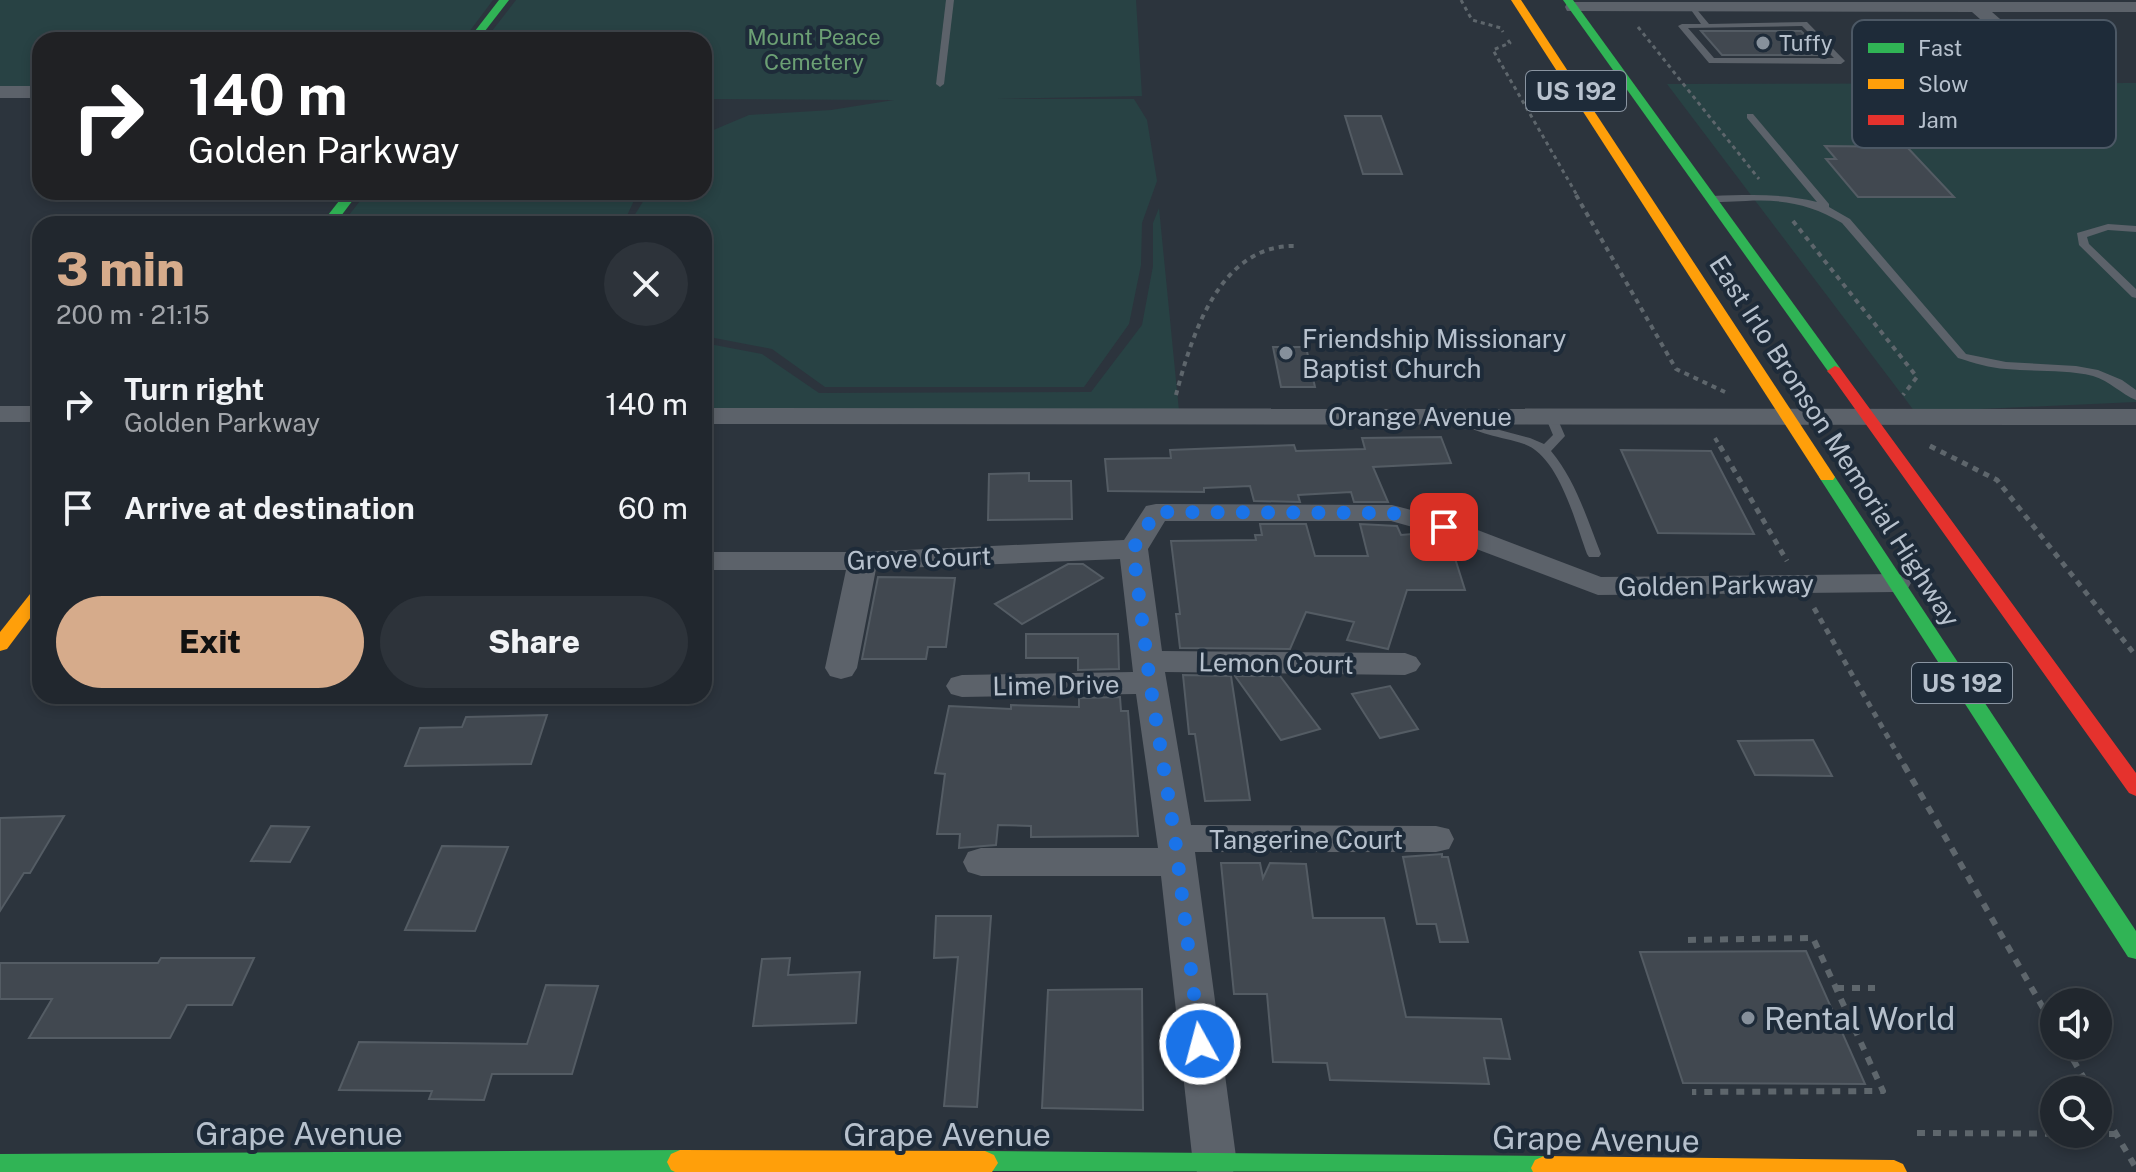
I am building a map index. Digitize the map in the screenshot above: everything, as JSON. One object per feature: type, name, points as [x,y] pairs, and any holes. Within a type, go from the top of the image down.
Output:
[{"type":"main road","points":[[479,32],[504,0]]},
{"type":"main road","name":"East Irlo Bronson Memorial Highway","points":[[1516,0],[2136,950]]},
{"type":"main road","name":"East Irlo Bronson Memorial Highway","points":[[1570,3],[2136,788]]},
{"type":"main road","points":[[334,216],[347,200]]},
{"type":"main road","points":[[0,645],[32,603]]},
{"type":"main road","name":"Grape Avenue","points":[[0,1166],[496,1168],[1215,1164],[1894,1172]]},
{"type":"street","points":[[1570,3],[1693,7],[2136,7]]},
{"type":"street","points":[[1976,7],[1991,20]]},
{"type":"street","points":[[0,92],[32,92]]},
{"type":"street","points":[[0,414],[32,414]]},
{"type":"street","name":"Orange Avenue","points":[[712,416],[2136,417]]},
{"type":"street","name":"Golden Parkway","points":[[1133,549],[1156,512],[1392,513],[1444,527],[1598,586],[1896,583]]},
{"type":"street","points":[[1133,549],[1177,850],[1215,1164]]},
{"type":"street","name":"Grove Court","points":[[712,561],[863,561],[1133,549]]},
{"type":"street","points":[[841,668],[863,561]]},
{"type":"street","name":"Lemon Court","points":[[1149,672],[1405,664]]},
{"type":"street","name":"Lime Drive","points":[[962,686],[1149,672]]},
{"type":"street","name":"Tangerine Court","points":[[981,862],[1436,839]]},
{"type":"lane","points":[[940,84],[950,0]]},
{"type":"lane","points":[[1693,7],[1707,26]]},
{"type":"lane","points":[[1786,7],[1804,24],[1841,61],[1712,61],[1682,26],[1804,24]]},
{"type":"lane","points":[[1750,116],[1825,206],[1846,221],[1962,356],[1982,365],[2096,373],[2126,386],[2136,396]]},
{"type":"lane","points":[[1712,199],[1801,199],[1825,206]]},
{"type":"lane","points":[[2136,229],[2108,227],[2081,235],[2084,245],[2136,295]]},
{"type":"lane","points":[[1459,416],[1480,430],[1534,444],[1545,450],[1556,465],[1594,554]]},
{"type":"lane","points":[[1545,450],[1559,436],[1551,416]]},
{"type":"path","points":[[1461,0],[1472,20],[1501,28],[1510,43],[1493,50],[1676,369],[1727,393],[1752,438],[1715,438],[2040,1003]]},
{"type":"path","points":[[1631,18],[1917,377],[1899,401],[1925,443],[1997,480],[2136,656]]},
{"type":"path","points":[[1171,415],[1181,370],[1202,316],[1228,280],[1246,258],[1270,247],[1296,246]]},
{"type":"path","points":[[1688,940],[1813,938],[1883,1091],[1692,1092]]},
{"type":"path","points":[[1836,988],[1875,988]]},
{"type":"path","points":[[2112,1127],[2136,1168]]},
{"type":"green space","points":[[0,0],[493,0],[469,32],[32,32],[32,86],[0,86]]},
{"type":"green space","name":"Mount Peace Cemetery","points":[[516,0],[1136,0],[1142,96],[996,99],[1134,99],[1147,120],[1157,181],[1142,223],[1141,265],[1129,324],[1084,387],[825,387],[772,349],[712,338],[712,216],[634,216],[644,200],[712,200],[712,131],[749,115],[831,110],[894,100],[712,99],[712,32],[491,32]]},
{"type":"green space","points":[[2116,83],[2136,83],[2136,402],[1915,412],[1667,84],[1852,84],[1852,148],[2116,148]]},
{"type":"green space","points":[[361,200],[634,200],[627,216],[348,216]]},
{"type":"green space","points":[[1159,208],[1179,411],[712,411],[712,345],[762,354],[819,393],[1091,392],[1142,325],[1153,266],[1153,223]]},
{"type":"building","name":"Tuffy","points":[[1701,31],[1801,31],[1825,55],[1722,55]]},
{"type":"building","points":[[1345,116],[1381,116],[1402,174],[1363,174]]},
{"type":"building","points":[[1825,146],[1908,148],[1954,197],[1858,197],[1826,159],[1836,159]]},
{"type":"building","points":[[1273,347],[1306,347],[1315,387],[1281,387]]},
{"type":"building","points":[[1441,437],[1451,463],[1373,467],[1388,502],[1354,502],[1351,492],[1298,495],[1300,502],[1254,501],[1250,486],[1204,488],[1204,492],[1108,491],[1105,459],[1171,458],[1170,450],[1294,445],[1296,451],[1365,449],[1362,438]]},
{"type":"building","points":[[1621,450],[1711,451],[1754,534],[1658,533]]},
{"type":"building","points":[[1029,473],[1029,481],[1071,481],[1072,519],[988,520],[989,474]]},
{"type":"building","points":[[1260,524],[1306,524],[1315,556],[1368,556],[1360,524],[1397,526],[1401,535],[1412,534],[1415,544],[1437,544],[1453,552],[1465,590],[1407,590],[1388,649],[1347,640],[1354,622],[1306,612],[1290,649],[1180,648],[1176,614],[1180,614],[1171,541],[1256,540],[1255,535],[1262,535]]},
{"type":"building","points":[[1068,564],[1083,564],[1103,578],[1022,624],[995,604]]},
{"type":"building","points":[[878,577],[955,578],[946,647],[928,647],[926,659],[862,659]]},
{"type":"building","points":[[1026,634],[1118,634],[1119,669],[1078,670],[1078,658],[1026,658]]},
{"type":"building","points":[[1183,675],[1231,676],[1250,800],[1205,801],[1195,734],[1189,734]]},
{"type":"building","points":[[1235,676],[1280,676],[1320,729],[1281,740]]},
{"type":"building","points":[[1390,686],[1418,729],[1380,738],[1352,694]]},
{"type":"building","points":[[1120,697],[1121,711],[1128,711],[1138,836],[1031,837],[1031,826],[998,825],[996,845],[959,848],[960,834],[937,834],[945,774],[935,773],[949,706],[1011,709],[1011,705],[1079,707],[1079,698]]},
{"type":"building","points":[[547,715],[531,764],[405,766],[420,728],[462,727],[466,717]]},
{"type":"building","points":[[1813,740],[1832,776],[1755,775],[1738,741]]},
{"type":"building","points":[[64,816],[30,873],[24,873],[0,911],[0,818]]},
{"type":"building","points":[[271,826],[309,827],[290,862],[251,861]]},
{"type":"building","points":[[442,846],[508,847],[475,931],[405,930]]},
{"type":"building","points":[[1442,854],[1442,857],[1448,857],[1468,942],[1440,942],[1436,924],[1417,924],[1403,857]]},
{"type":"building","points":[[1221,863],[1260,863],[1263,878],[1270,863],[1306,864],[1313,918],[1384,918],[1406,1017],[1501,1019],[1510,1059],[1484,1058],[1489,1084],[1330,1080],[1327,1063],[1273,1062],[1267,994],[1234,994]]},
{"type":"building","points":[[936,916],[991,916],[977,1107],[944,1106],[958,957],[934,958]]},
{"type":"building","name":"Rental World","points":[[1806,951],[1865,1084],[1683,1083],[1640,952]]},
{"type":"building","points":[[161,958],[254,958],[232,1005],[187,1005],[170,1038],[29,1038],[52,999],[0,999],[0,963],[158,963]]},
{"type":"building","points":[[790,958],[788,975],[860,972],[856,1023],[753,1026],[762,959]]},
{"type":"building","points":[[546,985],[598,986],[572,1074],[492,1074],[484,1100],[429,1099],[432,1091],[339,1090],[359,1042],[527,1044]]},
{"type":"building","points":[[1142,989],[1143,1110],[1042,1108],[1048,990]]},
{"type":"traffic: fast","points":[[479,32],[504,0]]},
{"type":"traffic: fast","points":[[1568,0],[1835,371]]},
{"type":"traffic: fast","points":[[334,216],[347,200]]},
{"type":"traffic: fast","points":[[1827,477],[2136,950]]},
{"type":"traffic: fast","points":[[0,1166],[680,1162]]},
{"type":"traffic: fast","points":[[985,1163],[1544,1168]]},
{"type":"traffic: slow","points":[[1516,0],[1827,477]]},
{"type":"traffic: slow","points":[[0,645],[32,603]]},
{"type":"traffic: slow","points":[[680,1162],[985,1163]]},
{"type":"traffic: slow","points":[[1544,1168],[1894,1172]]},
{"type":"traffic: jam","points":[[1835,371],[2136,788]]},
{"type":"place","name":"Tuffy","points":[[1763,43]]},
{"type":"place","name":"Friendship Missionary Baptist Church","points":[[1286,353]]},
{"type":"place","name":"Rental World","points":[[1748,1018]]},
{"type":"route","points":[[1200,1044],[1175,838],[1150,683],[1133,549],[1156,512],[1392,513],[1444,527]]}]
